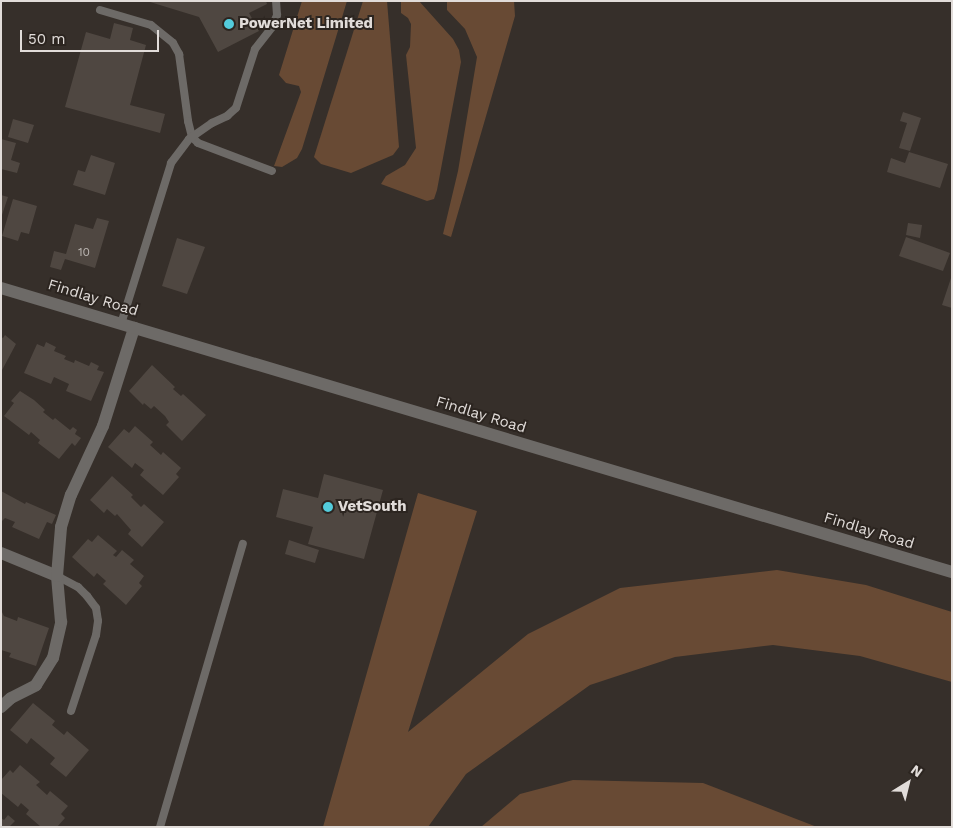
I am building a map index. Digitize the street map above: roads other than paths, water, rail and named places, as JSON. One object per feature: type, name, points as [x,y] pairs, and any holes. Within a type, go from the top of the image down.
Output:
[{"type":"street","name":"Findlay Road","points":[[1,288],[952,572]]},
{"type":"street","points":[[1,707],[11,698],[36,685],[53,658],[61,622],[57,576],[61,527],[71,495],[103,426],[134,328]]},
{"type":"street","points":[[1,554],[57,576]]},
{"type":"lane","points":[[122,324],[171,163],[182,146],[192,137],[212,122],[227,116],[236,108],[255,49],[277,15],[276,1]]},
{"type":"lane","points":[[100,10],[151,26],[173,43],[179,54],[184,98],[192,137],[206,148],[272,171]]},
{"type":"lane","points":[[160,827],[243,544]]},
{"type":"lane","points":[[57,576],[78,587],[87,596],[96,608],[98,621],[96,636],[71,711]]},
{"type":"place","name":"PowerNet Limited","points":[[229,24]]},
{"type":"place","name":"VetSouth","points":[[328,507]]}]
